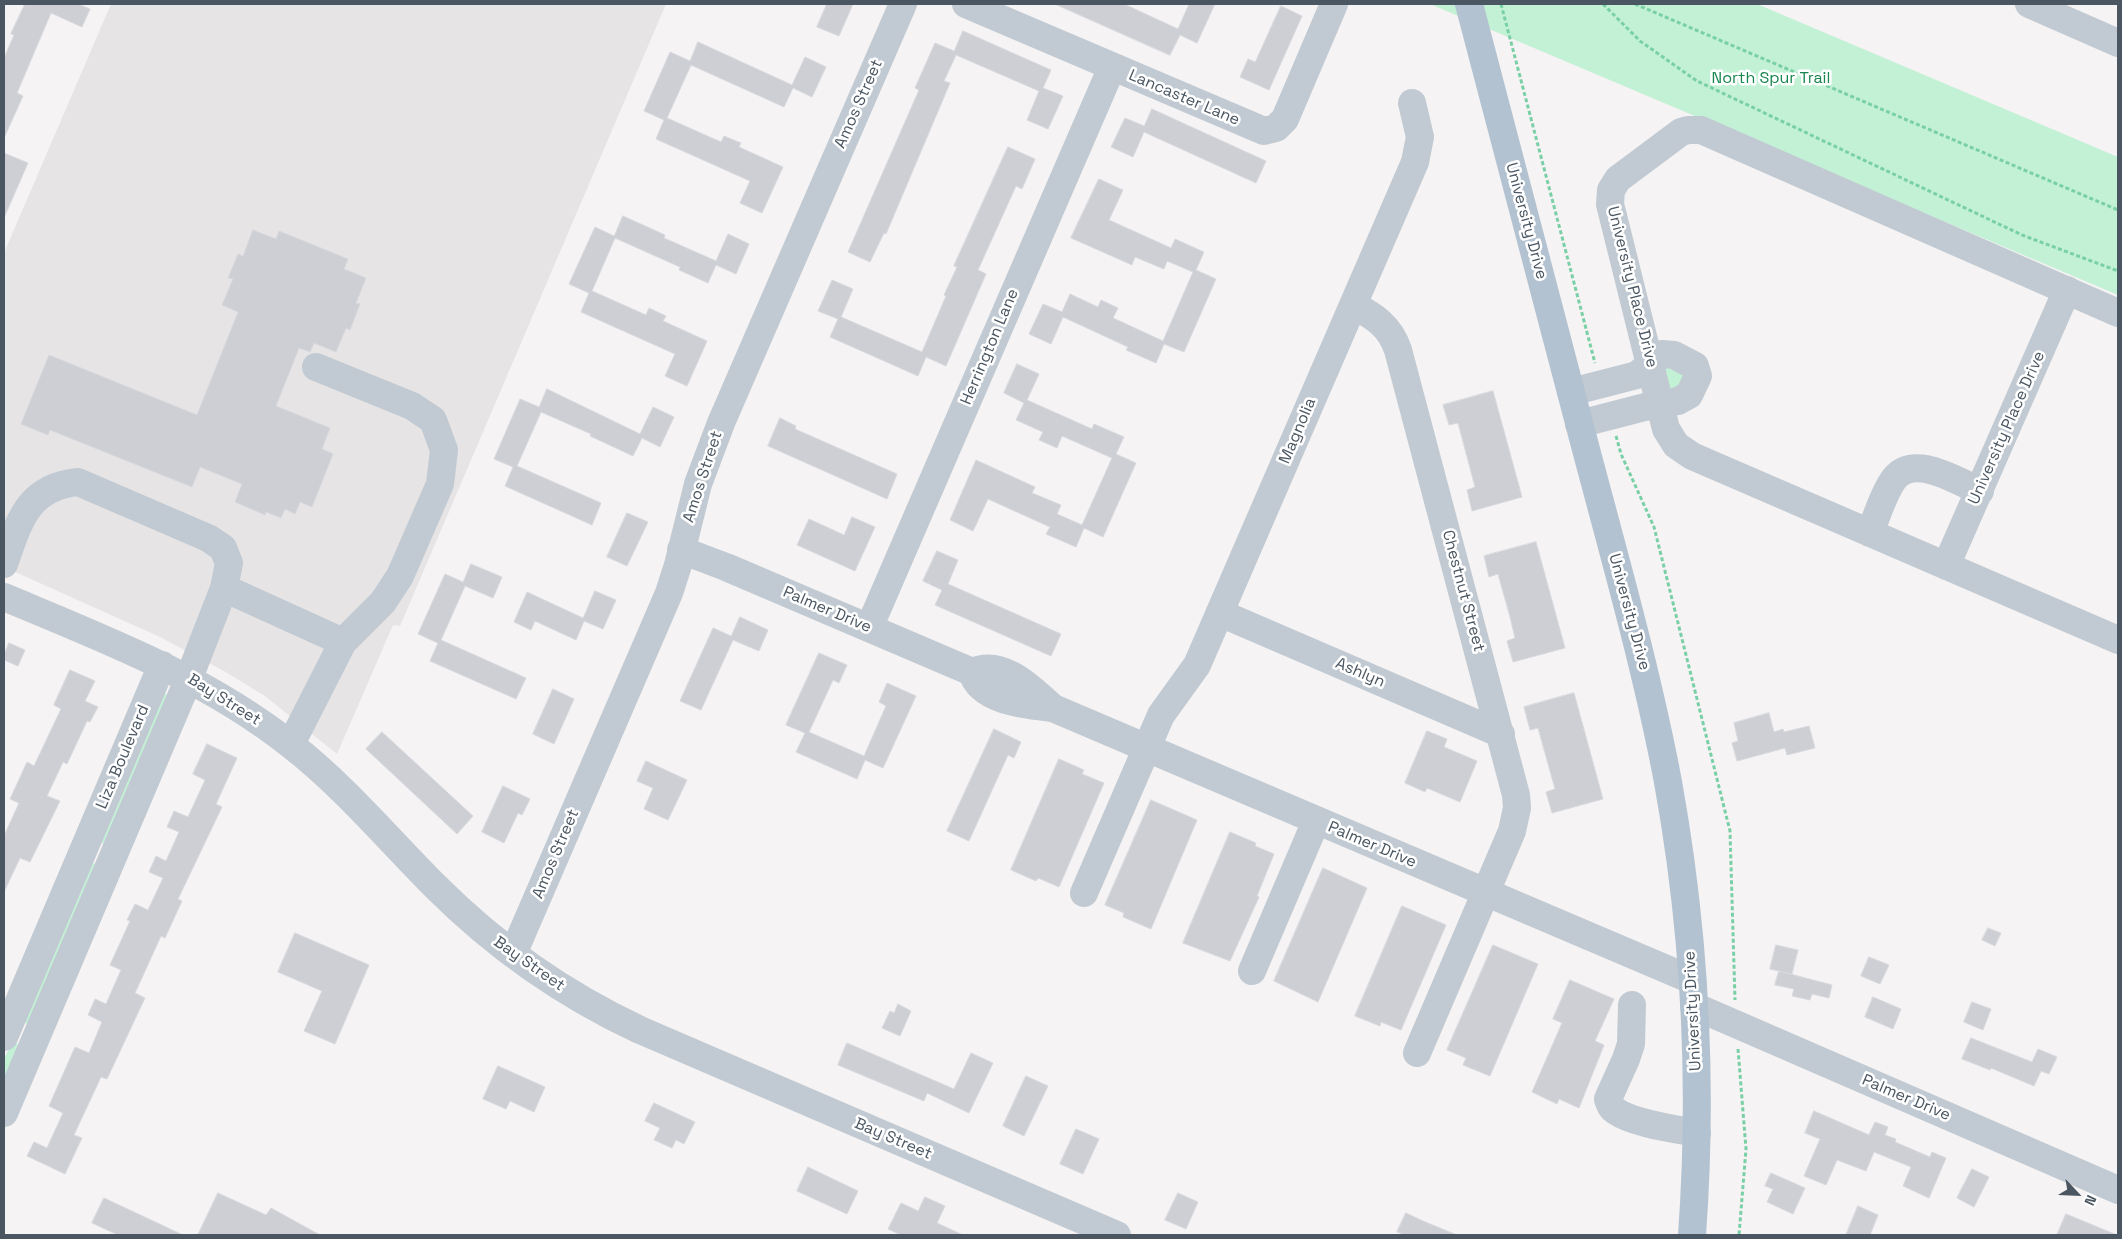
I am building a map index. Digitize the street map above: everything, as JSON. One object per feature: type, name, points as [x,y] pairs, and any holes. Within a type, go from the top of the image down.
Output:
[{"type":"main road","name":"University Drive","points":[[1469,4],[1641,660],[1661,746],[1681,863],[1693,993],[1697,1133],[1692,1235]]},
{"type":"street","name":"Amos Street","points":[[513,954],[668,593],[681,550],[691,505],[705,462],[903,4]]},
{"type":"street","name":"Lancaster Lane","points":[[966,4],[1256,129],[1272,130],[1285,119],[1334,4]]},
{"type":"street","points":[[2029,4],[2118,43]]},
{"type":"street","name":"Herrington Lane","points":[[869,628],[1112,67]]},
{"type":"street","name":"Magnolia","points":[[1084,893],[1161,716],[1195,670],[1418,154],[1419,128],[1412,103]]},
{"type":"street","name":"University Place Drive","points":[[2118,313],[1708,132],[1694,129],[1681,132],[1618,178],[1610,193],[1610,204],[1668,433],[1683,451],[2118,640]]},
{"type":"street","name":"University Place Drive","points":[[1946,566],[2068,290]]},
{"type":"street","name":"Chestnut Street","points":[[1353,305],[1386,326],[1398,350],[1514,786],[1517,808],[1512,831],[1417,1053]]},
{"type":"street","points":[[1571,392],[1637,375],[1662,354],[1669,354],[1692,363],[1698,372],[1689,395],[1678,401],[1579,424]]},
{"type":"street","points":[[290,744],[343,642],[383,602],[400,576],[440,484],[444,450],[433,420],[412,406],[316,367]]},
{"type":"street","points":[[1870,533],[1894,479],[1908,468],[1919,467],[1928,469],[1980,491]]},
{"type":"street","name":"Liza Boulevard","points":[[4,564],[16,530],[27,509],[43,492],[62,484],[78,482],[208,538],[223,548],[229,563],[224,588],[189,678],[4,1113]]},
{"type":"street","name":"Palmer Drive","points":[[681,550],[726,567],[972,672],[989,668],[1003,672],[1026,683],[1053,708],[1486,894],[1693,993],[2118,1190]]},
{"type":"street","points":[[224,588],[343,642]]},
{"type":"street","name":"Bay Street","points":[[4,597],[162,665],[189,678],[243,710],[290,744],[339,786],[450,901],[513,954],[563,988],[635,1027],[1118,1235]]},
{"type":"street","name":"Ashlyn","points":[[1220,613],[1500,734]]},
{"type":"street","name":"Liza Boulevard","points":[[34,1040],[6,1033],[162,665]]},
{"type":"street","points":[[1252,971],[1316,821]]},
{"type":"street","points":[[84,848],[112,860]]},
{"type":"street","points":[[1632,1005],[1631,1044],[1608,1099],[1612,1108],[1622,1114],[1649,1123],[1697,1133]]},
{"type":"path","points":[[1501,4],[1503,8]]},
{"type":"path","points":[[1603,4],[1640,41],[1697,81],[2022,235],[2118,272]]},
{"type":"path","points":[[1635,4],[2118,210]]},
{"type":"shaded area","points":[[111,4],[666,4],[400,626],[393,625],[337,754],[265,696],[224,671],[160,637],[4,567],[4,253]]},
{"type":"green space","name":"North Spur Trail","points":[[1430,4],[1757,4],[2118,157],[2118,295]]},
{"type":"green space","points":[[1664,366],[1680,366],[1686,383],[1669,391]]},
{"type":"green space","points":[[165,693],[167,695],[106,844],[101,843]]},
{"type":"green space","points":[[93,863],[95,864],[30,1024],[24,1023]]},
{"type":"green space","points":[[16,1043],[18,1044],[4,1090],[5,1058],[7,1052]]},
{"type":"building","points":[[25,4],[78,4],[90,9],[82,27],[51,13],[17,93],[23,96],[4,138],[4,58],[14,35],[11,34]]},
{"type":"building","points":[[827,4],[853,4],[839,36],[817,27]]},
{"type":"building","points":[[1055,4],[1124,4],[1178,29],[1189,4],[1215,4],[1197,43],[1180,35],[1170,55]]},
{"type":"building","points":[[1281,6],[1302,16],[1269,90],[1240,77],[1248,59],[1255,62]]},
{"type":"building","points":[[963,31],[1051,70],[1043,88],[1063,96],[1048,129],[1027,120],[1039,91],[956,55],[944,81],[950,83],[886,234],[884,233],[870,262],[848,252],[919,90],[915,88],[935,43],[954,51]]},
{"type":"building","points":[[698,42],[792,85],[805,57],[826,67],[812,97],[793,88],[784,107],[691,65],[667,118],[721,142],[724,136],[741,143],[739,147],[783,167],[762,213],[740,203],[750,181],[656,139],[664,120],[644,111],[670,52],[690,61]]},
{"type":"building","points":[[1152,109],[1266,161],[1256,183],[1144,132],[1133,157],[1111,147],[1125,118],[1144,126]]},
{"type":"building","points":[[1008,147],[1035,159],[1022,189],[1016,186],[978,270],[986,274],[946,366],[926,357],[918,376],[830,337],[838,319],[818,311],[832,280],[853,289],[841,317],[922,352],[957,267],[954,266]]},
{"type":"building","points":[[4,153],[28,163],[4,218]]},
{"type":"building","points":[[1099,179],[1123,190],[1109,220],[1171,248],[1175,239],[1204,252],[1196,270],[1216,279],[1184,352],[1164,344],[1156,363],[1126,350],[1128,347],[1063,317],[1051,344],[1029,334],[1043,304],[1062,312],[1070,294],[1098,307],[1101,300],[1118,308],[1113,318],[1163,341],[1193,272],[1167,261],[1164,269],[1135,257],[1132,265],[1071,238]]},
{"type":"building","points":[[623,216],[665,235],[664,238],[716,261],[728,234],[749,244],[736,274],[716,265],[708,283],[679,270],[680,267],[615,238],[592,291],[646,315],[649,308],[666,316],[663,321],[707,341],[687,386],[665,376],[675,354],[581,312],[589,293],[569,284],[595,227],[614,236]]},
{"type":"building","points":[[253,230],[276,239],[279,231],[348,259],[344,269],[366,278],[356,303],[360,304],[350,330],[346,328],[336,352],[314,343],[310,352],[299,348],[276,406],[330,428],[322,449],[333,454],[312,507],[300,502],[295,514],[285,509],[281,518],[266,512],[265,515],[235,502],[242,484],[200,467],[192,487],[50,430],[48,435],[21,424],[49,355],[197,415],[238,312],[222,305],[233,279],[228,278],[238,254],[243,256]]},
{"type":"building","points":[[1017,364],[1039,374],[1027,400],[1092,429],[1094,424],[1124,437],[1116,454],[1136,463],[1103,537],[1084,528],[1076,547],[1046,534],[1050,527],[988,499],[973,531],[950,520],[976,460],[1035,487],[1032,493],[1061,505],[1057,514],[1082,525],[1112,458],[1062,436],[1057,448],[1039,440],[1043,432],[1016,420],[1024,403],[1004,393]]},
{"type":"building","points":[[547,389],[640,434],[653,407],[674,417],[660,447],[642,438],[633,456],[590,436],[591,434],[541,412],[517,466],[601,503],[592,525],[505,486],[513,467],[494,459],[520,399],[539,407]]},
{"type":"building","points":[[1493,391],[1522,497],[1472,511],[1467,490],[1475,487],[1458,423],[1449,425],[1443,405]]},
{"type":"building","points":[[780,418],[796,426],[795,429],[897,474],[887,499],[768,446]]},
{"type":"building","points":[[627,513],[648,522],[627,566],[607,557]]},
{"type":"building","points":[[852,517],[875,527],[855,571],[797,545],[809,519],[844,535]]},
{"type":"building","points":[[1536,542],[1565,648],[1513,662],[1507,641],[1515,638],[1510,617],[1498,574],[1489,577],[1484,556]]},
{"type":"building","points":[[937,551],[958,560],[948,584],[1061,634],[1051,656],[935,605],[942,590],[923,581]]},
{"type":"building","points":[[471,564],[502,577],[493,598],[465,586],[441,640],[526,678],[516,699],[430,661],[438,643],[418,634],[445,574],[463,582]]},
{"type":"building","points":[[595,591],[616,600],[603,629],[584,621],[576,640],[535,621],[531,630],[514,622],[527,592],[583,618]]},
{"type":"building","points":[[740,617],[768,630],[759,651],[733,640],[701,710],[680,701],[713,628],[731,636]]},
{"type":"building","points":[[9,643],[25,650],[18,666],[4,660]]},
{"type":"building","points":[[819,653],[847,665],[839,683],[833,680],[809,732],[864,756],[886,706],[879,702],[887,683],[916,696],[883,768],[865,760],[857,779],[796,752],[805,733],[786,725]]},
{"type":"building","points":[[70,670],[95,681],[85,701],[98,707],[90,722],[87,721],[67,764],[63,762],[47,796],[60,801],[30,862],[20,858],[4,892],[4,836],[19,803],[10,799],[27,762],[34,766],[61,709],[54,705]]},
{"type":"building","points":[[553,689],[574,699],[554,744],[533,734]]},
{"type":"building","points":[[1574,693],[1603,799],[1552,813],[1546,792],[1555,789],[1538,728],[1530,730],[1524,707]]},
{"type":"building","points":[[1769,713],[1774,732],[1783,729],[1784,732],[1809,726],[1815,748],[1787,755],[1785,748],[1737,761],[1732,743],[1738,741],[1734,723]]},
{"type":"building","points":[[994,729],[1021,742],[1014,758],[1008,755],[969,841],[947,831]]},
{"type":"building","points":[[1427,731],[1447,739],[1444,747],[1477,761],[1460,802],[1427,788],[1425,792],[1405,783]]},
{"type":"building","points":[[382,732],[473,816],[457,834],[366,749]]},
{"type":"building","points":[[207,744],[237,758],[216,804],[222,807],[178,899],[182,901],[165,938],[161,936],[135,993],[145,998],[107,1079],[101,1077],[74,1135],[82,1138],[65,1174],[27,1156],[34,1142],[47,1148],[63,1113],[49,1106],[75,1047],[89,1053],[102,1022],[88,1015],[95,999],[106,1004],[121,970],[110,965],[130,921],[127,920],[135,904],[148,910],[163,878],[149,872],[156,856],[166,861],[179,832],[167,827],[174,811],[188,817],[205,780],[193,774]]},
{"type":"building","points":[[1059,759],[1084,770],[1082,774],[1104,783],[1059,887],[1038,878],[1036,881],[1011,870]]},
{"type":"building","points":[[646,761],[687,780],[668,820],[644,809],[653,788],[637,781]]},
{"type":"building","points":[[503,786],[530,799],[522,815],[518,813],[504,843],[482,832]]},
{"type":"building","points":[[1151,800],[1197,820],[1151,929],[1123,917],[1124,913],[1105,905]]},
{"type":"building","points":[[1230,832],[1256,843],[1255,846],[1274,854],[1257,896],[1259,897],[1230,961],[1183,943]]},
{"type":"building","points":[[1323,868],[1367,888],[1318,1002],[1274,981]]},
{"type":"building","points":[[1402,906],[1446,925],[1401,1030],[1381,1022],[1380,1026],[1355,1016]]},
{"type":"building","points":[[1988,928],[2001,933],[1995,946],[1982,940]]},
{"type":"building","points":[[295,933],[369,965],[335,1044],[304,1031],[322,991],[278,972]]},
{"type":"building","points":[[1493,945],[1538,964],[1490,1076],[1463,1065],[1466,1058],[1447,1050]]},
{"type":"building","points":[[1776,945],[1798,950],[1792,974],[1770,969]]},
{"type":"building","points":[[1869,957],[1889,965],[1880,984],[1861,976]]},
{"type":"building","points":[[1779,971],[1832,985],[1829,998],[1812,994],[1810,1000],[1792,996],[1794,989],[1775,985]]},
{"type":"building","points":[[1570,980],[1614,999],[1595,1041],[1604,1045],[1579,1108],[1559,1099],[1557,1104],[1532,1092],[1562,1023],[1553,1019]]},
{"type":"building","points":[[1873,997],[1901,1009],[1893,1029],[1865,1017]]},
{"type":"building","points":[[1972,1002],[1991,1009],[1983,1030],[1964,1022]]},
{"type":"building","points":[[898,1004],[911,1011],[900,1036],[882,1028],[890,1011],[894,1013]]},
{"type":"building","points":[[1971,1038],[2032,1062],[2038,1049],[2057,1057],[2049,1074],[2041,1071],[2034,1086],[1991,1068],[1990,1070],[1962,1059]]},
{"type":"building","points":[[847,1043],[954,1089],[971,1053],[993,1063],[969,1113],[927,1093],[924,1101],[838,1065]]},
{"type":"building","points":[[498,1066],[545,1087],[534,1112],[510,1101],[506,1109],[483,1099]]},
{"type":"building","points":[[1026,1076],[1048,1086],[1024,1136],[1003,1126]]},
{"type":"building","points":[[654,1103],[695,1122],[684,1144],[676,1140],[672,1148],[654,1140],[660,1128],[645,1121]]},
{"type":"building","points":[[1814,1111],[1869,1135],[1875,1122],[1888,1127],[1885,1135],[1896,1139],[1895,1142],[1930,1157],[1932,1152],[1946,1158],[1929,1198],[1903,1186],[1911,1167],[1874,1152],[1866,1171],[1837,1160],[1826,1185],[1804,1176],[1820,1139],[1805,1133]]},
{"type":"building","points":[[1076,1129],[1099,1139],[1083,1174],[1060,1164]]},
{"type":"building","points":[[808,1167],[858,1191],[847,1214],[797,1191]]},
{"type":"building","points":[[1972,1169],[1989,1177],[1974,1207],[1957,1198]]},
{"type":"building","points":[[1771,1173],[1805,1188],[1793,1214],[1767,1202],[1773,1189],[1765,1186]]},
{"type":"building","points":[[218,1193],[266,1215],[271,1208],[320,1235],[198,1235]]},
{"type":"building","points":[[1178,1193],[1198,1202],[1186,1229],[1165,1220]]},
{"type":"building","points":[[925,1197],[945,1206],[937,1223],[963,1235],[901,1235],[888,1229],[901,1203],[918,1211]]},
{"type":"building","points":[[104,1198],[183,1235],[118,1235],[92,1223]]},
{"type":"building","points":[[1858,1206],[1878,1215],[1870,1235],[1846,1235]]},
{"type":"building","points":[[1406,1213],[1457,1235],[1406,1235],[1397,1232]]},
{"type":"building","points":[[2066,1214],[2117,1235],[2057,1235]]}]
